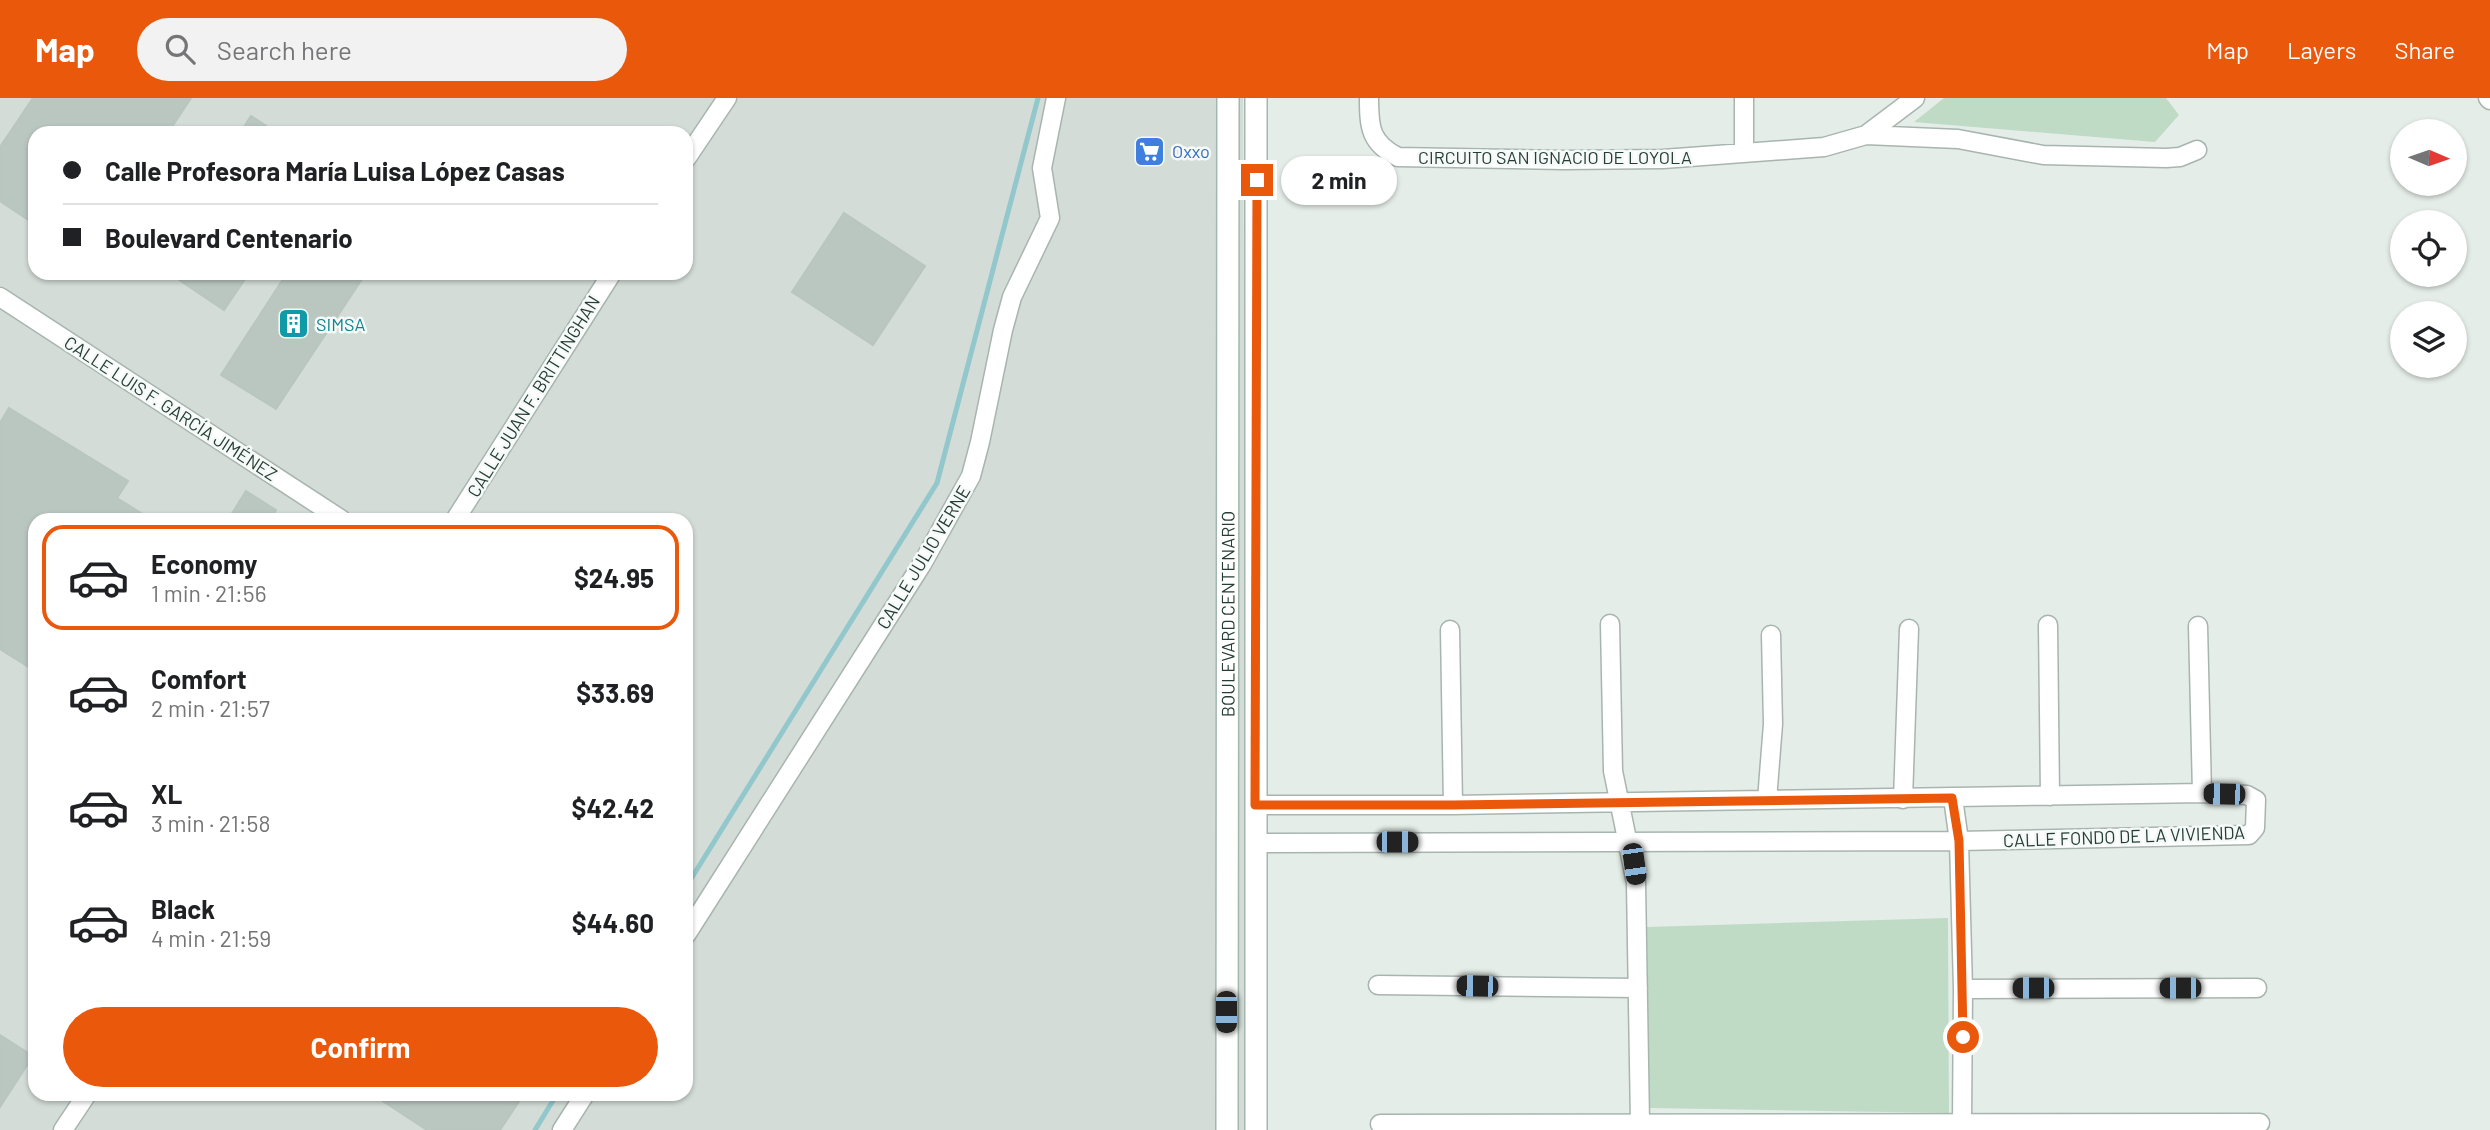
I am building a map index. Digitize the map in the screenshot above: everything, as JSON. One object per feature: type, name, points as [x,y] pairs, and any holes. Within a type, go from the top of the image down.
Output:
[{"type":"main road","name":"BOULEVARD CENTENARIO","points":[[1227,1130],[1228,98]]},
{"type":"main road","name":"BOULEVARD CENTENARIO","points":[[1256,98],[1256,1130]]},
{"type":"main road","points":[[1227,613],[1256,613]]},
{"type":"main road","points":[[1227,702],[1239,720],[1241,824],[1245,834],[1255,843]]},
{"type":"street","points":[[693,149],[727,98]]},
{"type":"street","name":"CALLE JULIO VERNE","points":[[693,924],[922,564],[971,476],[1012,297],[1050,218],[1042,168],[1056,98]]},
{"type":"street","name":"CIRCUITO SAN IGNACIO DE LOYOLA","points":[[1369,98],[1373,136],[1384,150],[1398,157],[1663,159],[1824,147],[1866,135]]},
{"type":"street","points":[[1744,98],[1744,153]]},
{"type":"street","points":[[1866,135],[1914,98]]},
{"type":"street","points":[[1866,135],[1958,139],[2043,155],[2166,158],[2180,157],[2197,149]]},
{"type":"street","name":"CALLE JUAN F. BRITTINGHAN","points":[[459,513],[607,280]]},
{"type":"street","name":"CALLE LUIS F. GARCÍA JIMÉNEZ","points":[[0,297],[331,513]]},
{"type":"street","points":[[1610,624],[1613,771],[1636,883],[1640,1123]]},
{"type":"street","points":[[2048,625],[2050,796]]},
{"type":"street","points":[[2198,626],[2202,793]]},
{"type":"street","points":[[1903,799],[1909,629]]},
{"type":"street","points":[[1450,630],[1453,805]]},
{"type":"street","points":[[1767,800],[1773,724],[1771,635]]},
{"type":"street","name":"CALLE FONDO DE LA VIVIENDA","points":[[1255,805],[1453,805],[2202,793],[2247,795],[2256,800],[2255,828],[2249,835],[1959,841],[1255,843]]},
{"type":"street","points":[[1952,798],[1959,841],[1963,989],[1962,1123]]},
{"type":"street","points":[[1378,985],[1638,988]]},
{"type":"street","points":[[1963,989],[2257,988]]},
{"type":"street","points":[[63,1130],[82,1101]]},
{"type":"street","points":[[562,1130],[581,1101]]},
{"type":"street","points":[[1380,1124],[1446,1127],[1640,1123],[1877,1126],[1962,1123],[2011,1126],[2260,1123]]},
{"type":"shaded area","points":[[0,98],[1243,98],[1248,1130],[0,1130]]},
{"type":"green space","points":[[1944,98],[2166,98],[2179,115],[2155,142],[1914,122]]},
{"type":"green space","points":[[1948,918],[1949,1113],[1649,1108],[1647,927]]},
{"type":"building","points":[[33,98],[191,98],[173,126],[28,126],[28,220],[0,201],[0,147]]},
{"type":"building","points":[[251,116],[266,126],[245,126]]},
{"type":"building","points":[[844,213],[925,266],[873,345],[792,292]]},
{"type":"building","points":[[179,280],[244,280],[224,310]]},
{"type":"building","name":"SIMSA","points":[[282,280],[361,280],[276,409],[221,375]]},
{"type":"building","points":[[9,408],[128,481],[117,498],[141,513],[28,513],[28,667],[0,649],[0,423]]},
{"type":"building","points":[[246,491],[276,510],[274,513],[232,513]]},
{"type":"building","points":[[0,1035],[28,1053],[28,1064],[0,1107]]},
{"type":"building","points":[[383,1101],[519,1101],[500,1130],[427,1130]]},
{"type":"waterway","points":[[693,876],[937,483],[1038,98]]},
{"type":"waterway","points":[[535,1130],[553,1101]]},
{"type":"place","name":"Oxxo","points":[[1149,151]]},
{"type":"place","name":"SIMSA","points":[[293,324]]},
{"type":"route","points":[[1257,180],[1255,805],[1952,798],[1959,841],[1963,1037]]}]
